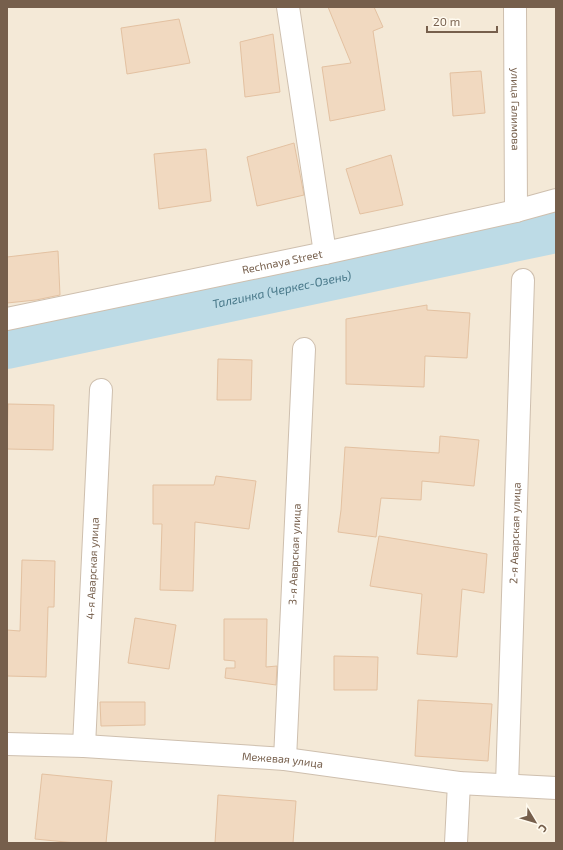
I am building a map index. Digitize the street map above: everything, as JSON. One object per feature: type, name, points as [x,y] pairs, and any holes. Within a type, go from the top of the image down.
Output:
[{"type":"street","points":[[288,7],[325,253]]},
{"type":"street","name":"улица Галимова","points":[[515,7],[516,211]]},
{"type":"street","name":"Rechnaya Street","points":[[7,319],[325,253],[516,211],[556,200]]},
{"type":"street","name":"2-я Аварская улица","points":[[507,786],[523,280]]},
{"type":"street","name":"3-я Аварская улица","points":[[285,759],[304,349]]},
{"type":"street","name":"4-я Аварская улица","points":[[84,746],[101,390]]},
{"type":"street","name":"Межевая улица","points":[[7,744],[84,746],[285,759],[459,783],[556,788]]},
{"type":"street","points":[[456,843],[459,783]]},
{"type":"shaded area","points":[[7,7],[556,7],[556,843],[7,843]]},
{"type":"building","points":[[328,7],[374,7],[383,27],[373,31],[385,110],[330,121],[322,67],[351,63]]},
{"type":"building","points":[[179,19],[190,63],[127,74],[121,28]]},
{"type":"building","points":[[273,34],[280,92],[245,97],[240,42]]},
{"type":"building","points":[[481,71],[485,113],[453,116],[450,73]]},
{"type":"building","points":[[294,143],[304,195],[257,206],[247,157]]},
{"type":"building","points":[[206,149],[211,201],[159,209],[154,154]]},
{"type":"building","points":[[391,155],[403,205],[360,214],[346,169]]},
{"type":"building","points":[[58,251],[60,295],[36,300],[7,303],[7,257]]},
{"type":"building","points":[[427,305],[427,310],[470,313],[467,358],[425,356],[424,387],[346,384],[346,319]]},
{"type":"building","points":[[218,359],[252,360],[251,400],[217,400]]},
{"type":"building","points":[[8,404],[54,405],[53,450],[7,449]]},
{"type":"building","points":[[440,436],[479,440],[474,486],[422,481],[421,500],[381,498],[376,537],[338,532],[345,447],[439,453]]},
{"type":"building","points":[[216,476],[256,481],[249,529],[195,522],[193,591],[160,590],[162,524],[153,524],[153,485],[214,485]]},
{"type":"building","points":[[379,536],[487,554],[484,593],[462,589],[457,657],[417,654],[422,594],[370,586]]},
{"type":"building","points":[[22,560],[55,561],[54,607],[48,607],[46,677],[7,676],[7,630],[20,631]]},
{"type":"building","points":[[135,618],[176,625],[169,669],[128,663]]},
{"type":"building","points":[[224,619],[267,619],[266,667],[277,666],[276,685],[225,678],[226,668],[235,668],[235,661],[224,660]]},
{"type":"building","points":[[334,656],[378,657],[377,690],[334,690]]},
{"type":"building","points":[[418,700],[492,704],[488,761],[415,756]]},
{"type":"building","points":[[100,702],[145,702],[145,725],[101,726]]},
{"type":"building","points":[[42,774],[112,781],[106,843],[76,843],[35,839]]},
{"type":"building","points":[[218,795],[296,801],[293,843],[215,843]]},
{"type":"waterway","name":"Талгинка (Черкес-Озень)","points":[[7,348],[556,232]]}]
